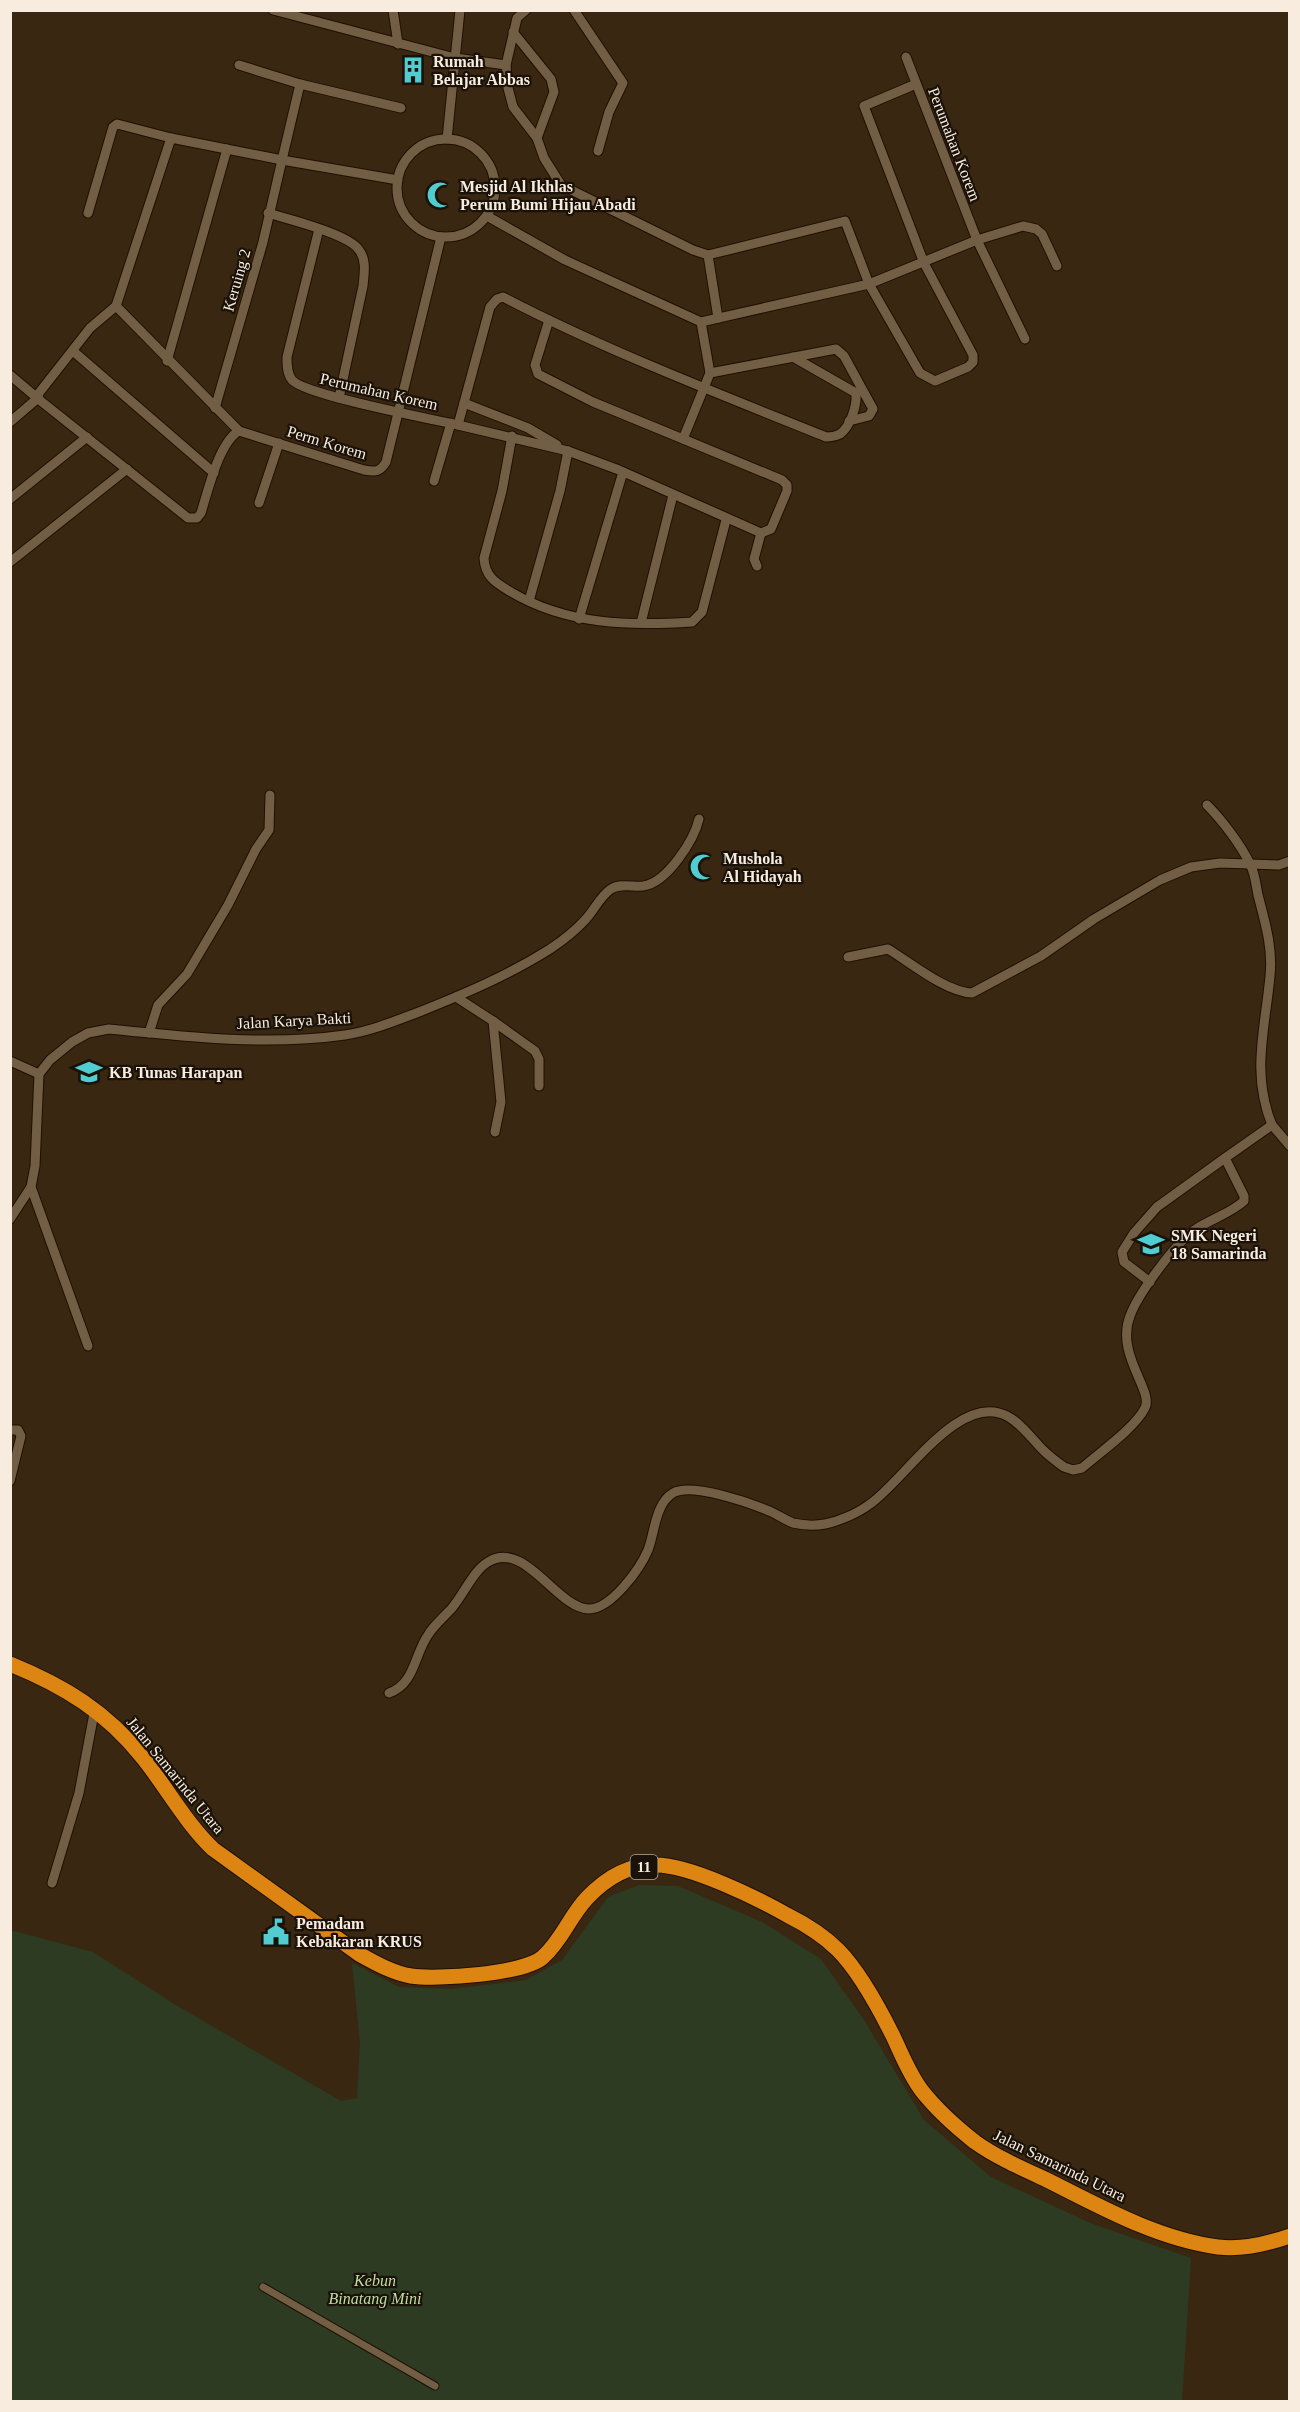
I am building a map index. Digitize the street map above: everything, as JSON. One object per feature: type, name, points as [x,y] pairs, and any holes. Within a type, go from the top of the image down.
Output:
[{"type":"highway","name":"Jalan Samarinda Utara","points":[[10,1664],[95,1708],[119,1730],[144,1759],[192,1827],[213,1849],[359,1954],[392,1970],[426,1978],[470,1975],[534,1964],[560,1938],[584,1901],[614,1876],[629,1869],[656,1865],[675,1868],[722,1883],[788,1915],[839,1951],[869,1992],[921,2090],[938,2110],[977,2143],[1068,2191],[1144,2226],[1196,2243],[1221,2247],[1244,2247],[1274,2242],[1290,2236]]},
{"type":"street","points":[[273,10],[455,58],[506,65]]},
{"type":"street","points":[[393,10],[398,44]]},
{"type":"street","points":[[447,139],[460,10]]},
{"type":"street","points":[[526,10],[517,18],[506,65],[509,99],[537,138],[544,158],[561,185],[693,250],[708,255],[845,221],[869,284],[920,373],[935,381],[968,368],[974,360],[924,263],[864,105],[916,84]]},
{"type":"street","points":[[574,10],[623,83],[609,112],[598,151]]},
{"type":"street","points":[[513,32],[551,79],[554,86],[554,92],[537,138]]},
{"type":"street","name":"Perumahan Korem","points":[[906,57],[977,240],[1025,339]]},
{"type":"street","points":[[239,65],[300,84],[401,108]]},
{"type":"street","name":"Keruing 2","points":[[215,408],[262,242],[300,84]]},
{"type":"street","points":[[88,213],[113,127],[120,124],[171,138],[398,180]]},
{"type":"street","points":[[10,422],[38,398],[39,393],[90,328],[116,306],[171,138]]},
{"type":"street","points":[[447,139],[464,143],[479,152],[490,166],[495,183],[494,200],[487,216],[475,229],[459,236],[441,237],[426,233],[412,224],[400,203],[398,180],[404,164],[415,151],[430,142],[447,139]]},
{"type":"street","points":[[167,361],[227,149]]},
{"type":"street","points":[[268,213],[319,229],[352,243],[360,250],[365,268],[339,398]]},
{"type":"street","points":[[487,216],[565,260],[701,322],[869,284],[977,240],[1018,227],[1030,227],[1042,234],[1057,266]]},
{"type":"street","name":"Perumahan Korem","points":[[319,229],[286,357],[288,374],[298,385],[339,398],[566,450],[623,472],[726,520],[761,533]]},
{"type":"street","name":"Perm Korem","points":[[239,431],[364,470],[377,472],[382,469],[386,462],[441,237]]},
{"type":"street","points":[[708,255],[717,318]]},
{"type":"street","points":[[434,481],[464,403],[492,303],[503,297],[549,320],[705,389],[826,437],[841,433],[849,421],[859,391]]},
{"type":"street","points":[[10,375],[188,518],[197,518],[201,513],[228,440],[239,431],[167,361],[116,306]]},
{"type":"street","points":[[549,320],[535,365],[538,374],[593,402],[782,480],[787,485],[787,491],[771,529],[761,533],[754,559],[757,566]]},
{"type":"street","points":[[683,439],[710,373],[701,322]]},
{"type":"street","points":[[710,373],[836,349],[844,356],[859,391],[872,405],[872,412],[869,416],[849,421]]},
{"type":"street","points":[[73,351],[214,473]]},
{"type":"street","points":[[793,357],[859,391]]},
{"type":"street","points":[[464,403],[528,428],[566,450],[561,491],[529,601]]},
{"type":"street","points":[[512,436],[502,491],[484,558],[484,568],[489,577],[498,584],[529,601],[579,619],[641,623],[692,622],[700,615],[726,520]]},
{"type":"street","points":[[10,499],[87,437]]},
{"type":"street","points":[[259,503],[279,443]]},
{"type":"street","points":[[10,562],[127,469]]},
{"type":"street","points":[[579,619],[623,472]]},
{"type":"street","points":[[641,623],[674,495]]},
{"type":"street","points":[[149,1033],[158,1005],[187,974],[228,905],[256,849],[269,830],[270,795]]},
{"type":"street","points":[[1207,806],[1251,865],[1266,924],[1271,957],[1260,1048],[1263,1103],[1272,1125],[1290,1146]]},
{"type":"street","name":"Jalan Karya Bakti","points":[[39,1074],[50,1060],[72,1042],[88,1033],[109,1029],[257,1039],[346,1035],[383,1026],[456,997],[519,967],[552,948],[586,919],[613,888],[647,885],[668,869],[690,842],[699,819]]},
{"type":"street","points":[[848,957],[888,949],[962,993],[972,993],[1041,956],[1094,919],[1160,880],[1191,867],[1220,863],[1279,865],[1290,861]]},
{"type":"street","points":[[456,997],[535,1051],[540,1068],[539,1086]]},
{"type":"street","points":[[493,1021],[501,1109],[495,1132]]},
{"type":"street","points":[[10,1061],[39,1074],[35,1166],[31,1187],[10,1218]]},
{"type":"street","points":[[1150,1282],[1124,1262],[1122,1252],[1134,1233],[1157,1207],[1272,1125]]},
{"type":"street","points":[[389,1693],[406,1681],[427,1635],[452,1608],[481,1569],[494,1559],[511,1559],[527,1566],[576,1606],[592,1609],[605,1604],[643,1560],[661,1506],[676,1491],[711,1494],[749,1503],[795,1523],[825,1524],[870,1505],[953,1426],[973,1415],[989,1412],[999,1413],[1014,1421],[1064,1467],[1073,1470],[1082,1468],[1136,1421],[1146,1407],[1146,1392],[1134,1372],[1128,1354],[1126,1333],[1133,1308],[1150,1282],[1185,1239],[1196,1229],[1244,1201],[1244,1196],[1226,1158]]},
{"type":"street","points":[[31,1187],[88,1346]]},
{"type":"street","points":[[10,1430],[18,1430],[21,1436],[10,1481]]},
{"type":"street","points":[[52,1883],[79,1793],[95,1708]]},
{"type":"street","points":[[263,2287],[435,2386]]},
{"type":"green space","name":"Kebun Binatang Mini","points":[[639,1885],[678,1886],[762,1922],[821,1959],[864,2020],[924,2120],[991,2177],[1090,2223],[1191,2258],[1182,2401],[11,2401],[10,1930],[93,1952],[174,2004],[341,2101],[357,2098],[360,2043],[352,1963],[399,1987],[451,1989],[526,1980],[562,1960],[608,1897]]},
{"type":"place","name":"Rumah Belajar Abbas","points":[[413,70]]},
{"type":"place","name":"Mesjid Al Ikhlas Perum Bumi Hijau Abadi","points":[[440,195]]},
{"type":"place","name":"Mushola Al Hidayah","points":[[703,867]]},
{"type":"place","name":"KB Tunas Harapan","points":[[89,1072]]},
{"type":"place","name":"SMK Negeri 18 Samarinda","points":[[1151,1244]]},
{"type":"place","name":"Pemadam Kebakaran KRUS","points":[[276,1932]]}]
